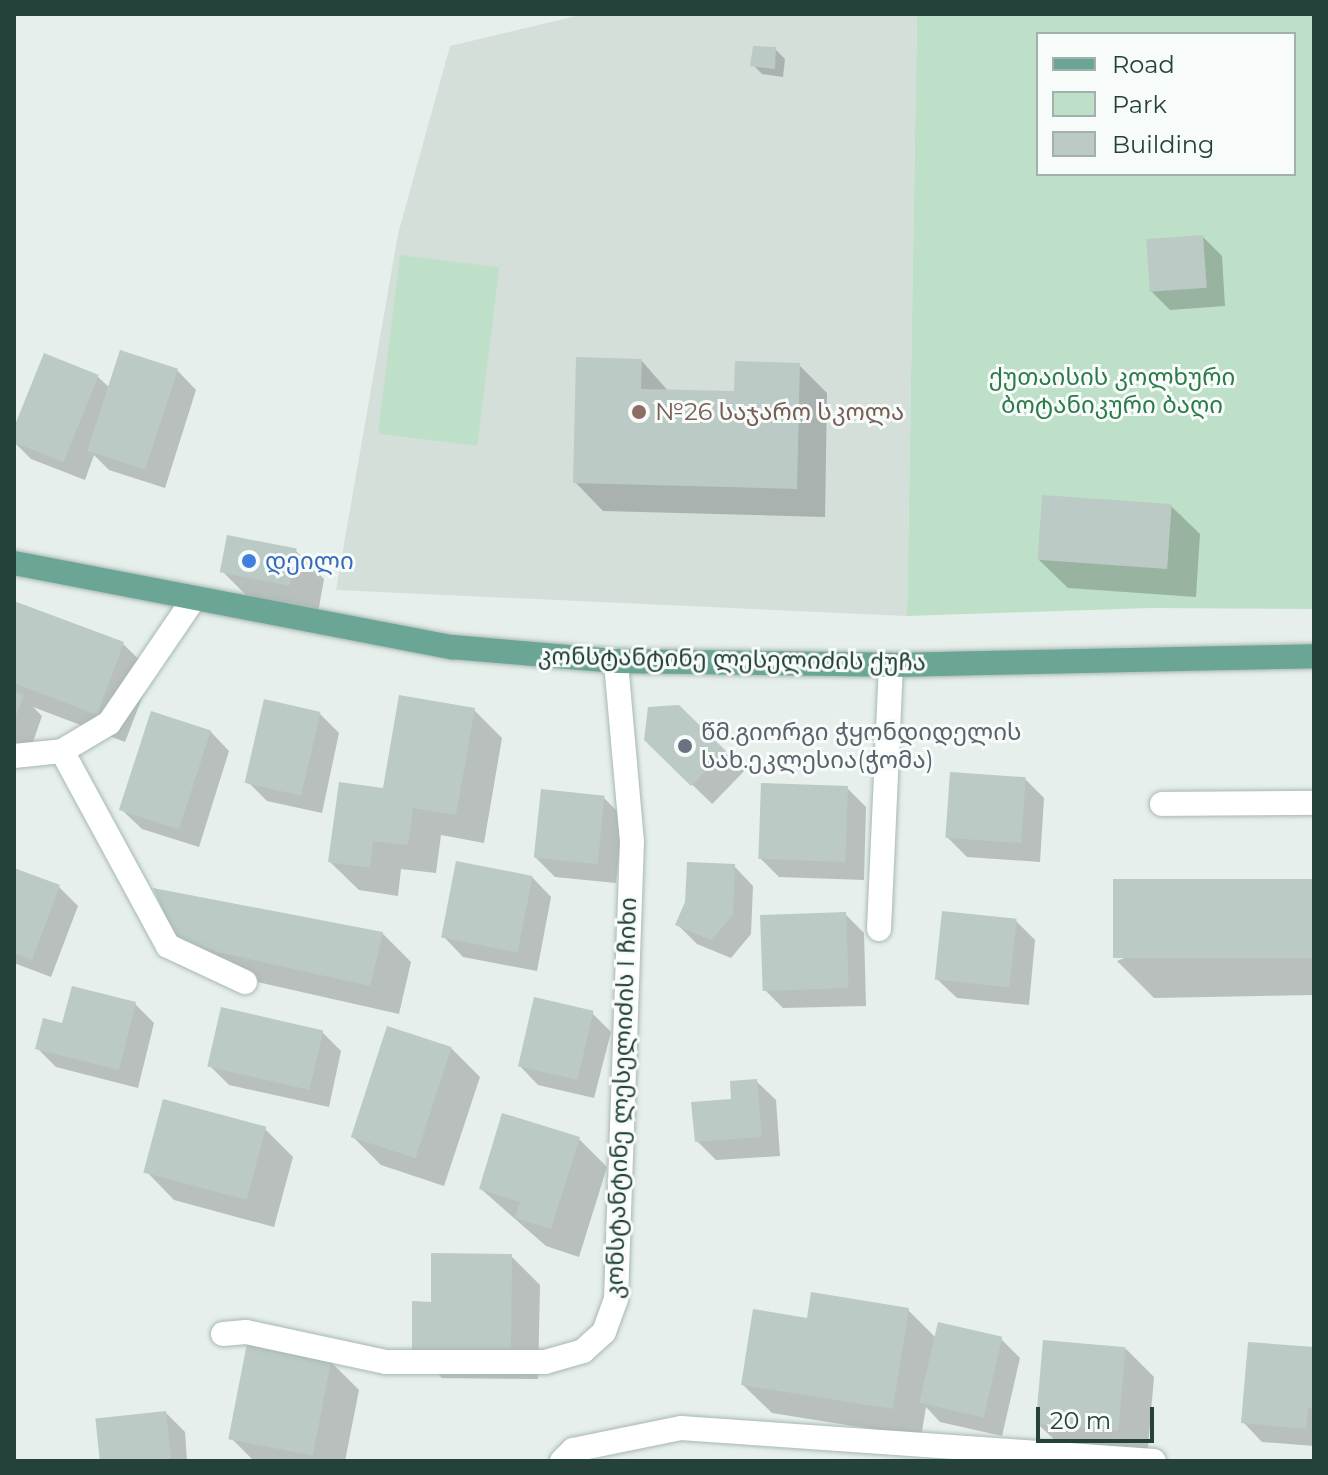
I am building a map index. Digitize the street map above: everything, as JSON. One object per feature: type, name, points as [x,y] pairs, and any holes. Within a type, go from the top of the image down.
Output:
[{"type":"main road","name":"კონსტანტინე ლესელიძის ქუჩა","points":[[14,563],[193,600],[452,647],[616,661],[891,665],[1314,656]]},
{"type":"street","points":[[14,756],[62,751],[109,723],[193,600]]},
{"type":"street","name":"კონსტანტინე ლესელიძის I ჩიხი","points":[[223,1334],[246,1332],[386,1362],[545,1362],[583,1351],[604,1332],[616,1299],[632,842],[616,661]]},
{"type":"street","points":[[879,929],[891,665]]},
{"type":"street","points":[[62,751],[168,946],[245,982]]},
{"type":"street","points":[[1162,804],[1314,803]]},
{"type":"street","points":[[562,1461],[573,1450],[681,1428],[1154,1461]]},
{"type":"shaded area","name":"№26 საჯარო სკოლა","points":[[584,14],[917,14],[907,616],[336,590],[398,234],[450,46]]},
{"type":"green space","name":"ქუთაისის კოლხური ბოტანიკური ბაღი","points":[[917,14],[1314,14],[1314,609],[1151,608],[907,616]]},
{"type":"green space","points":[[400,255],[499,267],[477,446],[378,434]]},
{"type":"building","points":[[753,46],[776,47],[775,69],[750,66]]},
{"type":"building","points":[[1203,235],[1207,288],[1150,292],[1146,239]]},
{"type":"building","points":[[120,350],[178,369],[145,470],[87,451]]},
{"type":"building","points":[[44,353],[99,375],[63,462],[14,442],[14,427]]},
{"type":"building","points":[[576,357],[642,359],[641,389],[734,391],[735,361],[800,363],[797,489],[573,483]]},
{"type":"building","points":[[1042,495],[1172,504],[1167,569],[1037,560]]},
{"type":"building","points":[[227,535],[297,549],[289,586],[220,572]]},
{"type":"building","points":[[14,601],[124,642],[97,715],[14,683]]},
{"type":"building","points":[[14,692],[24,695],[14,721]]},
{"type":"building","points":[[399,695],[475,708],[456,815],[413,808],[408,845],[373,841],[370,868],[328,862],[339,782],[383,788]]},
{"type":"building","points":[[264,699],[321,712],[301,796],[245,783]]},
{"type":"building","name":"წმ.გიორგი ჭყონდიდელის სახ.ეკლესია(ჭომა)","points":[[679,705],[726,751],[691,786],[644,740],[648,707]]},
{"type":"building","points":[[151,711],[211,730],[179,829],[119,810]]},
{"type":"building","points":[[950,772],[1026,777],[1021,843],[945,838]]},
{"type":"building","points":[[761,783],[848,786],[845,862],[758,859]]},
{"type":"building","points":[[541,789],[605,796],[597,864],[534,858]]},
{"type":"building","points":[[456,861],[533,876],[518,952],[441,938]]},
{"type":"building","points":[[687,862],[735,864],[733,915],[711,940],[675,925],[685,902]]},
{"type":"building","points":[[14,868],[60,885],[32,960],[14,953]]},
{"type":"building","points":[[1113,879],[1314,879],[1314,958],[1113,958]]},
{"type":"building","points":[[153,888],[383,932],[370,986],[177,943]]},
{"type":"building","points":[[942,911],[1017,919],[1009,987],[935,980]]},
{"type":"building","points":[[846,912],[849,988],[763,991],[760,915]]},
{"type":"building","points":[[72,986],[136,1002],[119,1070],[35,1049],[43,1018],[62,1023]]},
{"type":"building","points":[[534,997],[593,1011],[577,1080],[518,1066]]},
{"type":"building","points":[[221,1007],[323,1031],[310,1090],[207,1066]]},
{"type":"building","points":[[387,1026],[452,1047],[416,1158],[351,1137]]},
{"type":"building","points":[[757,1079],[762,1137],[695,1142],[691,1102],[731,1099],[730,1081]]},
{"type":"building","points":[[163,1099],[266,1127],[247,1200],[143,1172]]},
{"type":"building","points":[[502,1113],[580,1137],[551,1229],[515,1218],[520,1202],[479,1189]]},
{"type":"building","points":[[431,1253],[512,1254],[511,1351],[412,1350],[412,1301],[431,1302]]},
{"type":"building","points":[[811,1292],[909,1308],[893,1409],[741,1385],[753,1309],[807,1318]]},
{"type":"building","points":[[938,1322],[1002,1337],[984,1418],[919,1403]]},
{"type":"building","points":[[1043,1340],[1126,1347],[1118,1431],[1036,1424]]},
{"type":"building","points":[[1248,1342],[1314,1347],[1314,1408],[1308,1408],[1306,1429],[1241,1423]]},
{"type":"building","points":[[247,1343],[331,1359],[313,1456],[228,1439]]},
{"type":"building","points":[[166,1411],[171,1461],[100,1461],[95,1418]]},
{"type":"place","name":"№26 საჯარო სკოლა","points":[[639,412]]},
{"type":"place","name":"დეილი","points":[[249,561]]},
{"type":"place","name":"წმ.გიორგი ჭყონდიდელის სახ.ეკლესია(ჭომა)","points":[[685,746]]}]
